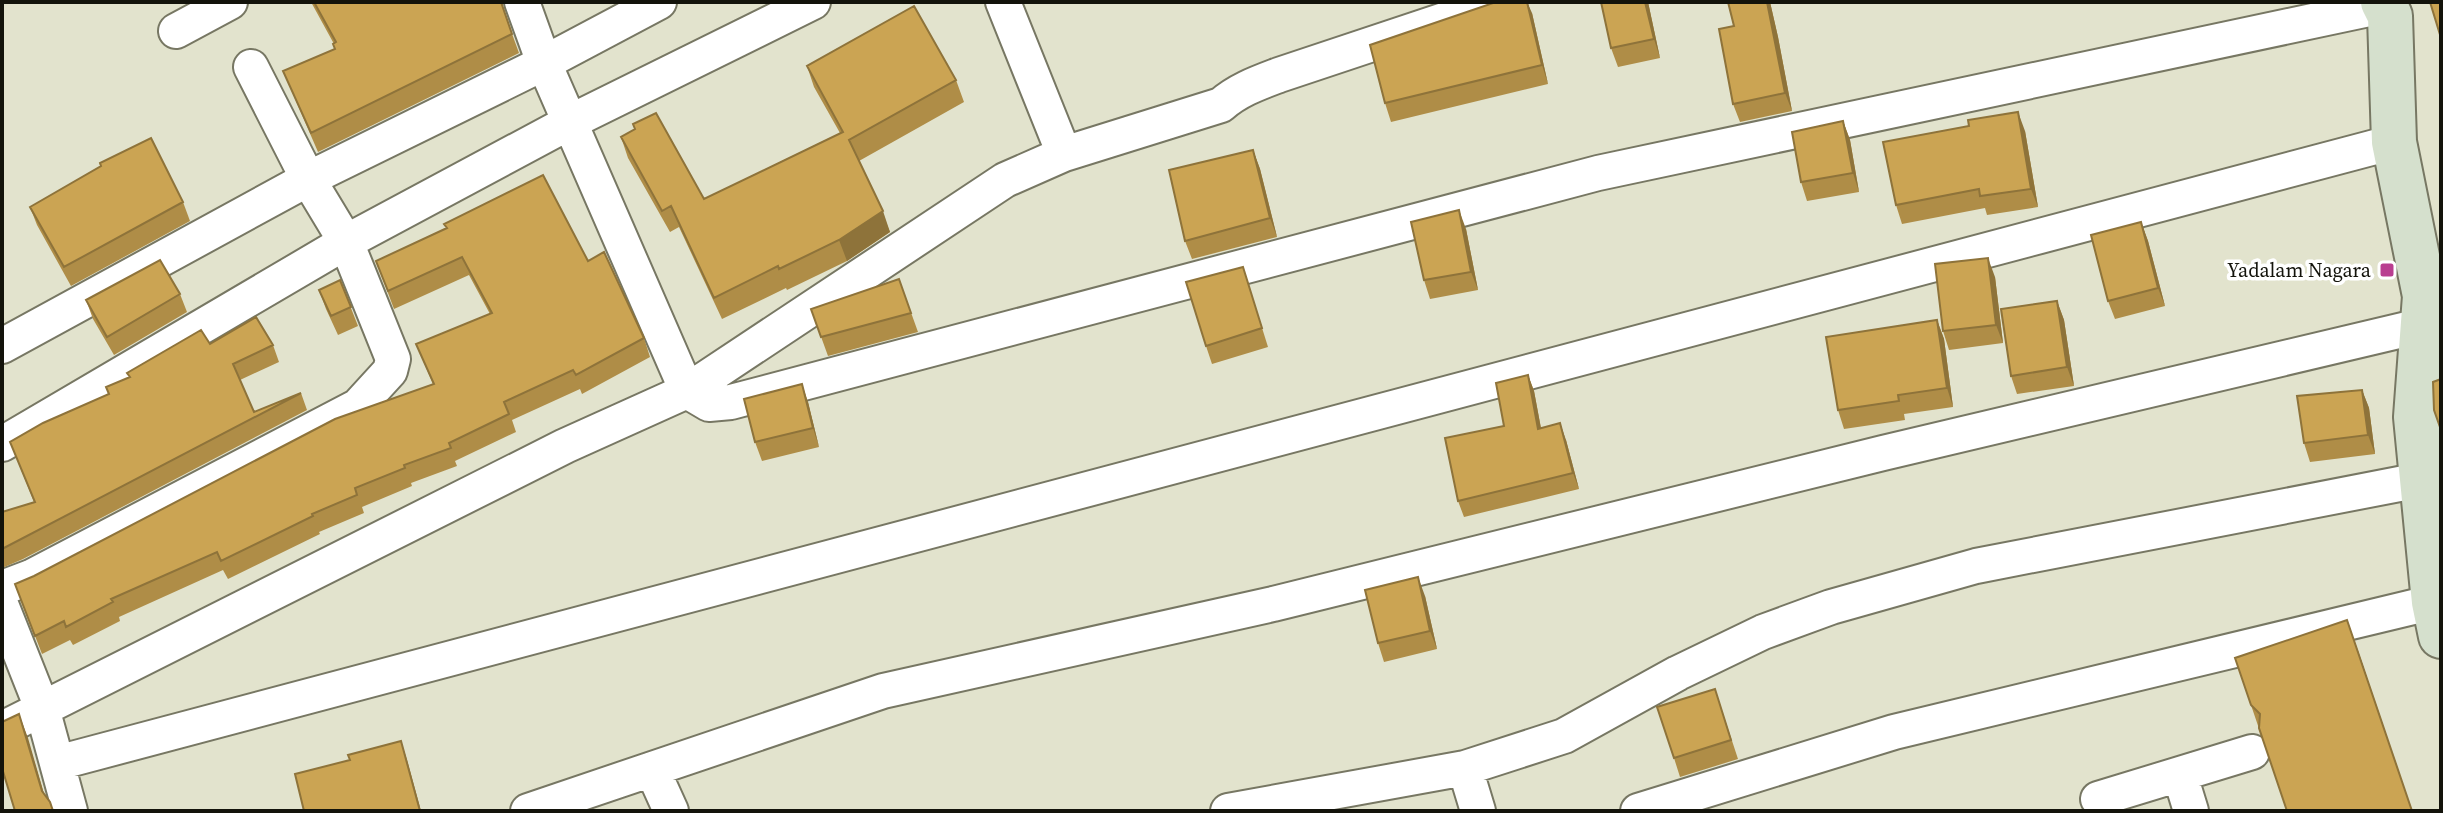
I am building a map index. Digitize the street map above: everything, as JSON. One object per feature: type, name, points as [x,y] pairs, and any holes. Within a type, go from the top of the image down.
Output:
[{"type":"main road","points":[[2383,4],[2390,16],[2394,142],[2430,304],[2416,417],[2420,480],[2437,619]]},
{"type":"street","points":[[176,31],[230,2]]},
{"type":"street","points":[[522,2],[544,63],[687,391],[709,404],[731,402],[1598,173],[2383,4]]},
{"type":"street","points":[[2,346],[308,179],[544,63],[659,2]]},
{"type":"street","points":[[2,444],[346,242],[570,122],[813,2]]},
{"type":"street","points":[[1003,2],[1064,154]]},
{"type":"street","points":[[2,729],[565,446],[687,391],[1005,180],[1064,154],[1221,105],[1256,83],[1498,2]]},
{"type":"street","points":[[2,588],[31,577],[358,406],[390,371],[393,359],[346,242],[308,179],[251,67]]},
{"type":"street","points":[[57,763],[2394,142]]},
{"type":"street","points":[[528,811],[883,691],[1288,600],[1883,453],[2430,304]]},
{"type":"street","points":[[1228,811],[1465,768],[1564,736],[1678,673],[1763,632],[1831,607],[1976,566],[2420,480]]},
{"type":"street","points":[[2,607],[42,708],[70,811]]},
{"type":"street","points":[[1638,811],[1894,732],[2437,619]]},
{"type":"street","points":[[2098,799],[2252,752]]},
{"type":"street","points":[[1465,768],[1478,811]]},
{"type":"street","points":[[652,769],[671,811]]},
{"type":"street","points":[[2180,775],[2191,811]]},
{"type":"building","points":[[314,2],[501,2],[512,34],[311,133],[283,71],[335,49],[333,44],[336,42]]},
{"type":"building","points":[[1496,2],[1527,2],[1542,65],[1385,103],[1370,45]]},
{"type":"building","points":[[1601,2],[1645,2],[1654,39],[1611,48]]},
{"type":"building","points":[[1728,2],[1767,2],[1785,93],[1733,104],[1719,29],[1734,26]]},
{"type":"building","points":[[2430,2],[2441,2],[2441,38]]},
{"type":"building","points":[[914,6],[956,80],[849,140],[883,211],[839,240],[714,298],[671,206],[662,211],[621,137],[635,129],[633,124],[656,113],[704,199],[843,132],[807,66]]},
{"type":"building","points":[[2018,112],[2031,189],[1980,196],[1979,189],[1896,205],[1883,142],[1969,126],[1968,120]]},
{"type":"building","points":[[1843,121],[1853,173],[1801,182],[1792,132]]},
{"type":"building","points":[[151,138],[183,202],[64,267],[30,207],[101,166],[100,163]]},
{"type":"building","points":[[1253,150],[1270,218],[1185,241],[1169,170]]},
{"type":"building","points":[[543,175],[588,261],[604,252],[644,338],[576,375],[573,370],[504,402],[509,414],[449,443],[451,448],[355,488],[357,495],[312,514],[221,561],[217,552],[111,599],[113,602],[66,627],[64,621],[35,636],[15,584],[335,419],[434,384],[416,344],[492,313],[462,257],[388,291],[376,261],[447,228],[444,224]]},
{"type":"building","points":[[1459,210],[1471,272],[1424,280],[1411,222]]},
{"type":"building","points":[[2141,222],[2158,288],[2108,301],[2091,235]]},
{"type":"building","points":[[1988,258],[1996,325],[1943,331],[1935,264]]},
{"type":"building","points":[[160,260],[180,294],[107,337],[86,300]]},
{"type":"building","points":[[1243,267],[1262,328],[1206,346],[1186,282]]},
{"type":"building","points":[[899,279],[911,313],[821,337],[811,309]]},
{"type":"building","points":[[340,280],[351,307],[331,316],[319,290]]},
{"type":"building","points":[[2057,301],[2067,367],[2011,376],[2001,309]]},
{"type":"building","points":[[256,317],[273,345],[233,364],[254,412],[301,393],[2,549],[2,512],[35,502],[10,442],[43,423],[109,394],[106,387],[130,377],[127,373],[201,330],[210,344]]},
{"type":"building","points":[[1937,320],[1947,388],[1898,395],[1899,401],[1838,410],[1826,337]]},
{"type":"building","points":[[1528,375],[1538,429],[1560,423],[1573,473],[1458,501],[1445,438],[1504,426],[1496,383]]},
{"type":"building","points":[[2441,379],[2441,430],[2434,410],[2433,382]]},
{"type":"building","points":[[802,384],[813,428],[755,442],[744,399]]},
{"type":"building","points":[[2362,390],[2368,435],[2304,443],[2297,396]]},
{"type":"building","points":[[1418,577],[1430,631],[1378,643],[1365,590]]},
{"type":"building","points":[[2347,620],[2412,811],[2287,811],[2259,728],[2260,714],[2251,705],[2235,658]]},
{"type":"building","points":[[1715,689],[1731,740],[1674,758],[1657,707]]},
{"type":"building","points":[[19,714],[42,791],[53,811],[15,811],[2,768],[2,722]]},
{"type":"building","points":[[401,741],[420,811],[304,811],[295,774],[350,760],[348,755]]},
{"type":"place","name":"Yadalam Nagara","points":[[2387,270]]}]
